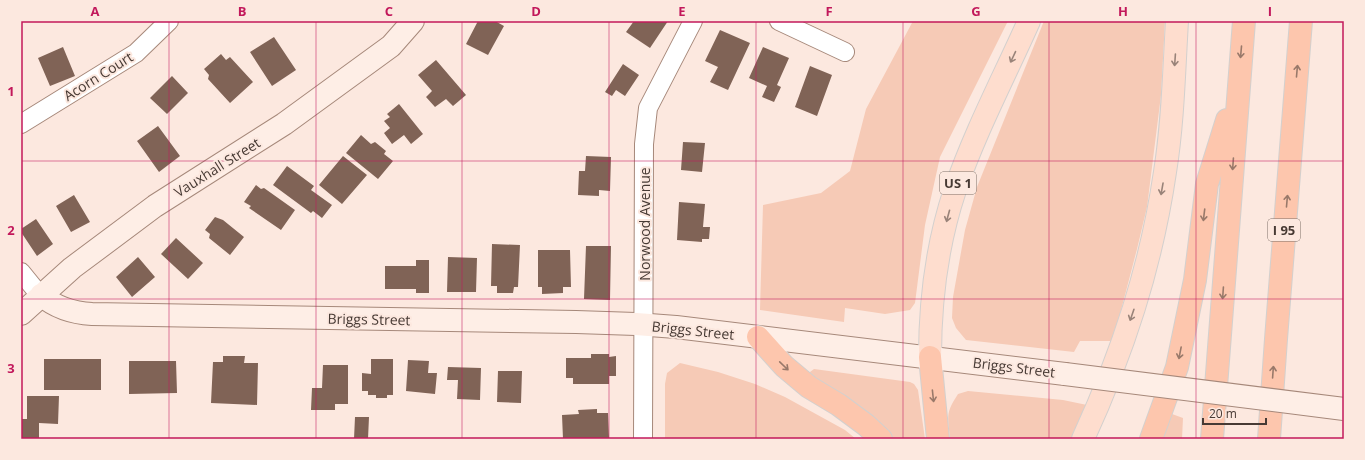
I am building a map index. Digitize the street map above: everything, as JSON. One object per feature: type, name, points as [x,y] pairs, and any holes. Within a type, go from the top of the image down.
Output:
[{"type":"highway","points":[[1212,439],[1244,21]]},
{"type":"highway","name":"I 95","points":[[1269,439],[1301,21]]},
{"type":"highway","points":[[1151,439],[1177,367],[1195,280],[1207,184],[1239,83]]},
{"type":"highway","points":[[758,337],[784,366],[809,387],[839,405],[866,425],[881,439]]},
{"type":"highway","name":"US 1","points":[[930,357],[938,439]]},
{"type":"main road","name":"US 1","points":[[930,357],[930,324],[933,291],[943,234],[955,192],[981,126],[1029,21]]},
{"type":"main road","points":[[1083,439],[1114,366],[1130,322],[1149,257],[1157,222],[1168,152],[1177,21]]},
{"type":"street","name":"Acorn Court","points":[[21,124],[136,52],[169,21]]},
{"type":"street","name":"Vauxhall Street","points":[[21,314],[72,268],[155,206],[284,124],[391,46],[412,21]]},
{"type":"street","name":"Norwood Avenue","points":[[643,439],[644,144],[648,108],[693,21]]},
{"type":"street","points":[[779,21],[845,52]]},
{"type":"street","points":[[21,272],[41,295]]},
{"type":"street","name":"Briggs Street","points":[[41,295],[68,311],[92,314],[560,322],[644,325],[930,357],[1344,409]]},
{"type":"shaded area","points":[[913,21],[1008,21],[940,157],[925,225],[915,303],[910,310],[885,314],[845,308],[844,322],[760,310],[763,205],[821,193],[850,171],[866,109]]},
{"type":"shaded area","points":[[1044,21],[1165,21],[1161,95],[1147,207],[1113,341],[1080,341],[1074,352],[966,340],[956,328],[952,318],[953,297],[965,230],[977,187]]},
{"type":"shaded area","points":[[680,363],[718,372],[755,384],[785,397],[845,430],[856,439],[665,439],[665,384],[667,373]]},
{"type":"shaded area","points":[[814,369],[910,382],[914,384],[918,390],[925,439],[893,439],[890,435],[809,375]]},
{"type":"shaded area","points":[[968,391],[1063,400],[1087,405],[1071,439],[950,439],[948,420],[949,411],[958,394]]},
{"type":"shaded area","points":[[1172,414],[1183,418],[1182,439],[1163,439]]},
{"type":"building","points":[[478,21],[495,21],[504,26],[488,55],[466,44]]},
{"type":"building","points":[[634,21],[668,21],[650,48],[626,32]]},
{"type":"building","points":[[720,30],[750,43],[728,90],[710,82],[718,67],[705,61]]},
{"type":"building","points":[[274,37],[296,70],[272,86],[250,52]]},
{"type":"building","points":[[63,47],[75,76],[50,86],[38,58]]},
{"type":"building","points":[[763,47],[789,58],[777,85],[781,87],[774,102],[762,97],[767,86],[749,78]]},
{"type":"building","points":[[221,54],[226,60],[230,57],[253,82],[230,103],[208,79],[209,75],[204,69]]},
{"type":"building","points":[[436,60],[466,95],[453,106],[446,99],[435,107],[426,97],[432,91],[418,75]]},
{"type":"building","points":[[623,64],[639,75],[625,96],[616,90],[612,96],[605,92]]},
{"type":"building","points":[[810,66],[832,75],[817,116],[795,107]]},
{"type":"building","points":[[172,76],[188,93],[167,114],[150,98]]},
{"type":"building","points":[[399,104],[423,134],[411,144],[404,135],[392,144],[384,133],[390,128],[384,121],[390,117],[387,114]]},
{"type":"building","points":[[158,126],[180,156],[159,172],[137,141]]},
{"type":"building","points":[[361,135],[371,144],[375,142],[386,151],[384,154],[393,161],[378,179],[346,153]]},
{"type":"building","points":[[683,142],[705,143],[702,172],[681,170]]},
{"type":"building","points":[[343,156],[367,175],[342,204],[319,185]]},
{"type":"building","points":[[586,156],[611,157],[610,191],[599,190],[599,196],[578,195],[579,171],[585,171]]},
{"type":"building","points":[[287,166],[314,186],[311,190],[332,205],[322,218],[313,211],[311,213],[273,185]]},
{"type":"building","points":[[256,185],[261,189],[264,188],[295,210],[281,230],[249,208],[251,206],[244,202]]},
{"type":"building","points":[[74,195],[90,222],[71,232],[56,206]]},
{"type":"building","points":[[679,202],[705,204],[703,227],[710,227],[709,239],[702,239],[702,242],[677,240]]},
{"type":"building","points":[[215,217],[223,220],[244,237],[230,255],[209,238],[210,234],[205,230]]},
{"type":"building","points":[[36,219],[53,244],[37,256],[21,232],[21,229]]},
{"type":"building","points":[[176,238],[203,263],[188,279],[161,254]]},
{"type":"building","points":[[492,244],[520,245],[518,287],[514,287],[513,293],[497,293],[497,286],[491,286]]},
{"type":"building","points":[[586,246],[611,246],[610,300],[584,299]]},
{"type":"building","points":[[538,250],[570,250],[571,287],[563,287],[563,293],[542,294],[542,287],[538,287]]},
{"type":"building","points":[[138,257],[155,277],[132,297],[116,277]]},
{"type":"building","points":[[448,257],[477,258],[476,292],[447,292]]},
{"type":"building","points":[[416,260],[429,260],[429,293],[416,293],[416,289],[385,289],[385,266],[416,266]]},
{"type":"building","points":[[591,354],[609,354],[609,357],[616,356],[616,376],[609,376],[609,384],[573,384],[573,378],[566,378],[566,358],[591,358]]},
{"type":"building","points":[[223,356],[245,356],[244,363],[258,363],[257,405],[211,403],[213,362],[223,362]]},
{"type":"building","points":[[44,359],[101,359],[101,390],[44,390]]},
{"type":"building","points":[[371,359],[393,359],[393,395],[387,395],[387,398],[376,398],[376,395],[368,395],[368,391],[362,391],[362,373],[371,374]]},
{"type":"building","points":[[408,360],[429,361],[428,373],[437,373],[435,394],[406,391]]},
{"type":"building","points":[[129,361],[176,361],[177,393],[129,394]]},
{"type":"building","points":[[323,365],[348,365],[348,404],[335,404],[335,410],[311,410],[312,388],[322,388]]},
{"type":"building","points":[[448,367],[481,368],[480,400],[457,399],[458,380],[447,380]]},
{"type":"building","points":[[498,371],[522,371],[521,403],[497,402]]},
{"type":"building","points":[[27,396],[59,396],[58,424],[39,423],[39,438],[21,438],[21,419],[27,419]]},
{"type":"building","points":[[597,409],[597,413],[608,413],[609,438],[563,439],[562,415],[579,414],[578,410]]},
{"type":"building","points":[[355,417],[369,417],[368,439],[354,439]]}]
